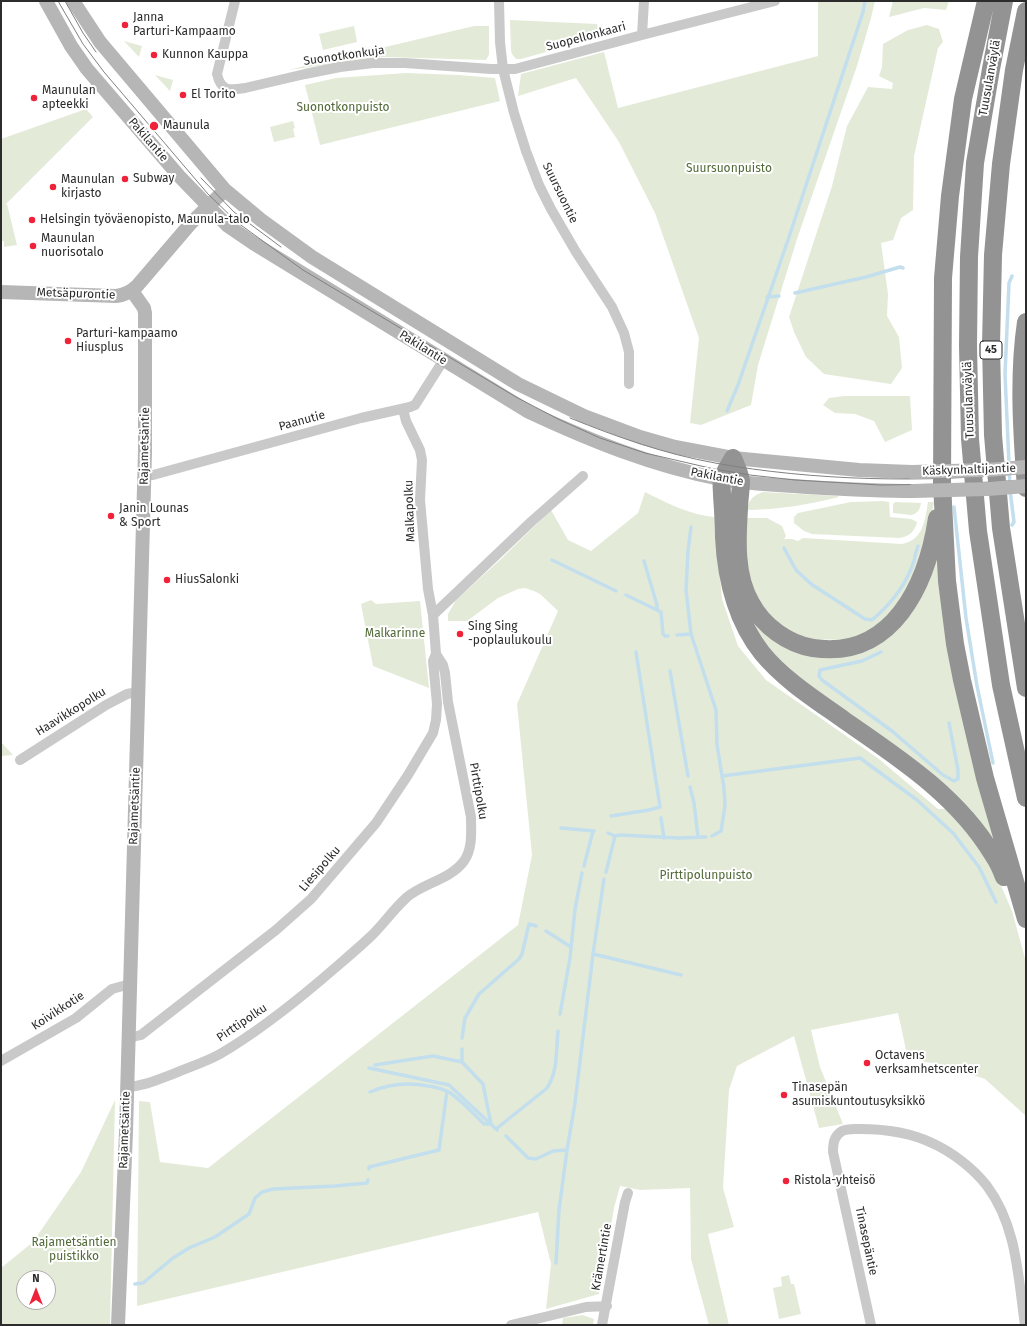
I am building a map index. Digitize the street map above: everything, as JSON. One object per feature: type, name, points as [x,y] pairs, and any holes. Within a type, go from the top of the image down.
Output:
[{"type":"highway","points":[[986,1],[963,99],[950,196],[943,278],[942,483],[947,581],[955,644],[962,680],[989,792],[1026,919]]},
{"type":"highway","name":"Tuusulanväylä","points":[[1004,1],[991,69],[976,163],[969,256],[968,346],[970,439],[978,531],[1002,685],[1026,798]]},
{"type":"highway","name":"Tuusulanväylä","points":[[1026,11],[1014,70],[1001,164],[993,255],[991,345],[993,436],[1001,528],[1026,688]]},
{"type":"highway","points":[[1026,322],[1022,357],[1022,436],[1026,487]]},
{"type":"highway","points":[[733,458],[741,482],[737,545],[742,581],[746,593],[752,605],[768,625],[792,642],[804,647],[837,650],[856,646],[873,639],[896,619],[910,600],[923,572],[933,540],[942,483]]},
{"type":"highway","points":[[733,458],[722,479],[726,558],[730,583],[739,612],[762,654],[811,697],[912,767],[946,797],[970,822],[994,855],[1026,926]]},
{"type":"main road","name":"Pakilantie","points":[[73,1],[100,42],[225,190],[261,220],[312,258],[539,396],[584,416],[640,437],[675,447],[733,458],[860,470],[912,472]]},
{"type":"main road","name":"Pakilantie","points":[[49,2],[71,46],[87,69],[180,176],[236,233],[529,412],[576,434],[634,456],[722,479],[767,484],[864,490],[913,491]]},
{"type":"main road","name":"Metsäpurontie","points":[[1,292],[116,296],[132,291],[191,223],[225,190]]},
{"type":"main road","name":"Rajametsäntie","points":[[118,1325],[127,1087],[144,475],[146,319],[144,308],[132,291]]},
{"type":"main road","name":"Käskynhaltijantie","points":[[912,472],[987,470],[1026,467]]},
{"type":"main road","name":"Käskynhaltijantie","points":[[913,491],[1026,487]]},
{"type":"street","name":"Suonotkonkuja","points":[[235,1],[217,74],[218,81],[225,88],[231,90],[340,67],[389,62],[502,69]]},
{"type":"street","name":"Suursuontie","points":[[499,1],[502,69],[514,113],[539,185],[576,252],[612,307],[624,333],[629,352],[629,384]]},
{"type":"street","name":"Suopellonkaari","points":[[502,69],[516,69],[642,35],[644,1]]},
{"type":"street","points":[[642,35],[775,1]]},
{"type":"street","name":"Paanutie","points":[[144,475],[163,472],[361,418],[403,409],[415,404],[444,361]]},
{"type":"street","name":"Malkapolku","points":[[403,409],[406,421],[420,450],[422,460],[420,500],[428,589],[433,616]]},
{"type":"street","points":[[433,616],[532,521],[583,476]]},
{"type":"street","name":"Pirttipolku","points":[[127,1087],[141,1086],[197,1064],[219,1054],[243,1040],[284,1010],[369,938],[408,897],[450,874],[465,860],[470,850],[471,817],[448,702],[445,673],[443,665],[436,654],[433,616]]},
{"type":"street","name":"Liesipolku","points":[[128,1038],[141,1035],[282,925],[311,900],[360,843],[376,823],[404,781],[433,733],[437,704],[433,661],[436,654]]},
{"type":"street","name":"Haavikkopolku","points":[[20,760],[106,705],[127,694],[138,692]]},
{"type":"street","name":"Koivikkotie","points":[[1,1061],[76,1018],[112,989],[130,984]]},
{"type":"street","name":"Tinasepäntie","points":[[871,1325],[833,1152],[834,1138],[842,1131],[849,1129],[888,1130],[901,1132],[932,1143],[966,1165],[986,1185],[1008,1224],[1012,1238],[1026,1325]]},
{"type":"street","name":"Krämertintie","points":[[602,1325],[625,1202],[628,1193]]},
{"type":"street","points":[[510,1325],[586,1307],[606,1306]]},
{"type":"green space","name":"Suursuonpuisto","points":[[818,1],[875,1],[857,66],[798,236],[758,365],[751,405],[701,425],[690,423],[699,338],[655,213],[619,142],[576,78],[518,96],[521,74],[604,52],[618,108],[818,56]]},
{"type":"green space","points":[[893,1],[949,1],[946,10],[924,8],[889,17]]},
{"type":"green space","points":[[510,20],[597,24],[600,37],[521,59],[516,59],[511,50]]},
{"type":"green space","points":[[927,25],[939,29],[943,42],[938,48],[914,156],[913,210],[901,218],[893,240],[881,243],[888,294],[887,316],[899,337],[902,368],[891,384],[824,374],[806,357],[794,332],[789,317],[832,186],[847,126],[868,87],[892,89],[893,83],[879,76],[882,67],[883,44],[908,30]]},
{"type":"green space","points":[[354,26],[357,42],[323,50],[319,34]]},
{"type":"green space","name":"Suonotkonpuisto","points":[[474,26],[489,26],[489,55],[486,60],[383,57],[288,70]]},
{"type":"green space","points":[[124,41],[142,46],[139,57]]},
{"type":"green space","name":"Suonotkonpuisto","points":[[406,73],[495,78],[500,101],[320,145],[305,85],[336,78]]},
{"type":"green space","points":[[155,75],[173,80],[170,91]]},
{"type":"green space","points":[[86,109],[93,117],[6,204],[17,245],[4,247],[4,241],[1,241],[1,139]]},
{"type":"green space","points":[[293,121],[295,137],[274,142],[270,127]]},
{"type":"green space","points":[[844,396],[910,396],[912,430],[885,442],[874,421],[855,414],[835,413],[823,405],[829,398]]},
{"type":"green space","name":"Pirttipolunpuisto","points":[[645,492],[687,511],[714,517],[717,521],[722,599],[738,646],[766,680],[879,759],[938,809],[947,809],[954,815],[993,867],[1012,911],[1026,962],[1026,1116],[985,1079],[944,1065],[908,1059],[898,1013],[811,1030],[820,1067],[843,1124],[819,1128],[794,1036],[737,1066],[729,1090],[723,1188],[734,1227],[708,1234],[729,1325],[709,1325],[691,1259],[690,1188],[640,1190],[620,1186],[614,1208],[599,1294],[546,1309],[551,1264],[538,1212],[137,1306],[139,1101],[150,1102],[160,1162],[208,1168],[518,925],[532,855],[517,704],[558,611],[540,594],[525,588],[518,589],[498,598],[467,621],[448,621],[448,614],[456,600],[500,560],[551,510],[568,540],[591,551],[638,513]]},
{"type":"green space","points":[[763,492],[839,497],[794,506],[749,510],[747,508],[751,500],[757,494]]},
{"type":"green space","points":[[851,502],[889,502],[890,517],[911,519],[917,522],[915,529],[911,533],[899,538],[812,534],[804,531],[794,523],[794,517],[798,513]]},
{"type":"green space","points":[[895,502],[921,503],[918,511],[911,515],[893,513],[893,504]]},
{"type":"green space","points":[[928,502],[934,502],[929,532],[907,592],[883,622],[851,640],[806,639],[781,626],[759,603],[748,577],[745,526],[747,518],[767,518],[782,526],[786,536],[784,539],[798,541],[803,538],[902,544],[909,542],[919,534],[926,516]]},
{"type":"green space","points":[[937,539],[998,843],[986,830],[781,663],[756,633],[747,606],[778,640],[874,642]]},
{"type":"green space","name":"Malkarinne","points":[[371,600],[376,604],[420,601],[429,688],[373,666],[361,604]]},
{"type":"green space","points":[[1,742],[13,755],[1,756]]},
{"type":"green space","name":"Rajametsäntien puistikko","points":[[115,1100],[110,1325],[1,1325],[1,1268],[33,1242],[81,1172]]},
{"type":"green space","points":[[789,1275],[791,1284],[794,1284],[801,1314],[779,1319],[773,1288],[782,1286],[781,1277]]},
{"type":"green space","points":[[583,1315],[594,1319],[593,1325],[562,1325],[563,1318]]},
{"type":"waterway","points":[[727,411],[738,385],[789,237],[863,12],[865,1]]},
{"type":"waterway","points":[[795,293],[866,277],[900,267],[903,268]]},
{"type":"waterway","points":[[1009,464],[1005,374],[1009,283],[1012,276]]},
{"type":"waterway","points":[[767,297],[779,296]]},
{"type":"waterway","points":[[1009,470],[1010,484]]},
{"type":"waterway","points":[[1010,490],[1014,522],[1012,525]]},
{"type":"waterway","points":[[954,507],[966,618],[977,686],[993,763]]},
{"type":"waterway","points":[[691,527],[686,590],[691,634],[716,710],[717,745],[724,788],[725,806],[721,831],[712,836]]},
{"type":"waterway","points":[[784,548],[796,570],[811,584],[865,619],[872,620],[892,601],[907,579],[918,546]]},
{"type":"waterway","points":[[552,560],[616,591]]},
{"type":"waterway","points":[[644,561],[657,609]]},
{"type":"waterway","points":[[626,595],[661,612],[663,634],[668,636]]},
{"type":"waterway","points":[[677,635],[691,634]]},
{"type":"waterway","points":[[636,652],[660,807]]},
{"type":"waterway","points":[[881,652],[862,661],[820,670],[819,676],[822,680],[892,731],[943,775],[954,781],[958,779],[958,770],[949,723]]},
{"type":"waterway","points":[[670,671],[688,776]]},
{"type":"waterway","points":[[722,776],[860,758],[917,800],[953,833],[979,867],[996,902]]},
{"type":"waterway","points":[[690,787],[694,803],[698,837]]},
{"type":"waterway","points":[[611,816],[660,807]]},
{"type":"waterway","points":[[661,818],[664,838]]},
{"type":"waterway","points":[[561,828],[594,831]]},
{"type":"waterway","points":[[584,866],[593,831]]},
{"type":"waterway","points":[[608,833],[615,836]]},
{"type":"waterway","points":[[606,872],[615,836],[679,838],[706,837]]},
{"type":"waterway","points":[[560,1014],[570,958],[575,909],[582,873]]},
{"type":"waterway","points":[[556,1263],[559,1210],[575,1103],[593,954],[604,879]]},
{"type":"waterway","points":[[462,1038],[465,1018],[479,994],[519,959],[522,954],[529,924],[536,926]]},
{"type":"waterway","points":[[546,931],[571,947]]},
{"type":"waterway","points":[[593,954],[681,975]]},
{"type":"waterway","points":[[496,1129],[546,1089],[550,1083],[555,1069],[558,1031]]},
{"type":"waterway","points":[[370,1092],[384,1087],[406,1084],[439,1088],[449,1092],[484,1124],[491,1124],[483,1084],[462,1062],[462,1049]]},
{"type":"waterway","points":[[375,1065],[433,1056],[462,1062]]},
{"type":"waterway","points":[[369,1068],[449,1085],[497,1130]]},
{"type":"waterway","points":[[369,1169],[369,1167],[439,1150],[447,1091]]},
{"type":"waterway","points":[[506,1136],[528,1158],[536,1159],[553,1151],[567,1150]]},
{"type":"waterway","points":[[135,1284],[143,1283],[173,1258],[189,1248],[215,1237],[249,1214],[255,1198],[262,1192],[273,1189],[367,1183],[368,1180]]},
{"type":"tram line","points":[[58,1],[83,44],[104,72],[208,194],[238,223],[303,270],[516,397],[558,419],[600,438],[645,453],[714,469],[750,475],[795,480],[880,485],[954,484],[1026,480]]},
{"type":"tram line","points":[[65,1],[83,33],[96,52]]},
{"type":"tram line","points":[[201,178],[234,212],[281,247]]},
{"type":"tram line","points":[[570,418],[605,432],[678,455],[715,463],[791,474],[830,477],[909,479],[1026,473]]},
{"type":"place","name":"Janna Parturi-Kampaamo","points":[[125,25]]},
{"type":"place","name":"Kunnon Kauppa","points":[[154,55]]},
{"type":"place","name":"El Torito","points":[[183,95]]},
{"type":"place","name":"Maunulan apteekki","points":[[34,98]]},
{"type":"place","name":"Maunula","points":[[154,126]]},
{"type":"place","name":"Subway","points":[[125,179]]},
{"type":"place","name":"Maunulan kirjasto","points":[[53,187]]},
{"type":"place","name":"Helsingin työväenopisto, Maunula-talo","points":[[32,220]]},
{"type":"place","name":"Maunulan nuorisotalo","points":[[33,246]]},
{"type":"place","name":"Parturi-kampaamo Hiusplus","points":[[68,341]]},
{"type":"place","name":"Janin Lounas & Sport","points":[[111,516]]},
{"type":"place","name":"HiusSalonki","points":[[167,580]]},
{"type":"place","name":"Sing Sing -poplaulukoulu","points":[[460,634]]},
{"type":"place","name":"Octavens verksamhetscenter","points":[[867,1063]]},
{"type":"place","name":"Tinasepän asumiskuntoutusyksikkö","points":[[784,1095]]},
{"type":"place","name":"Ristola-yhteisö","points":[[786,1181]]}]
